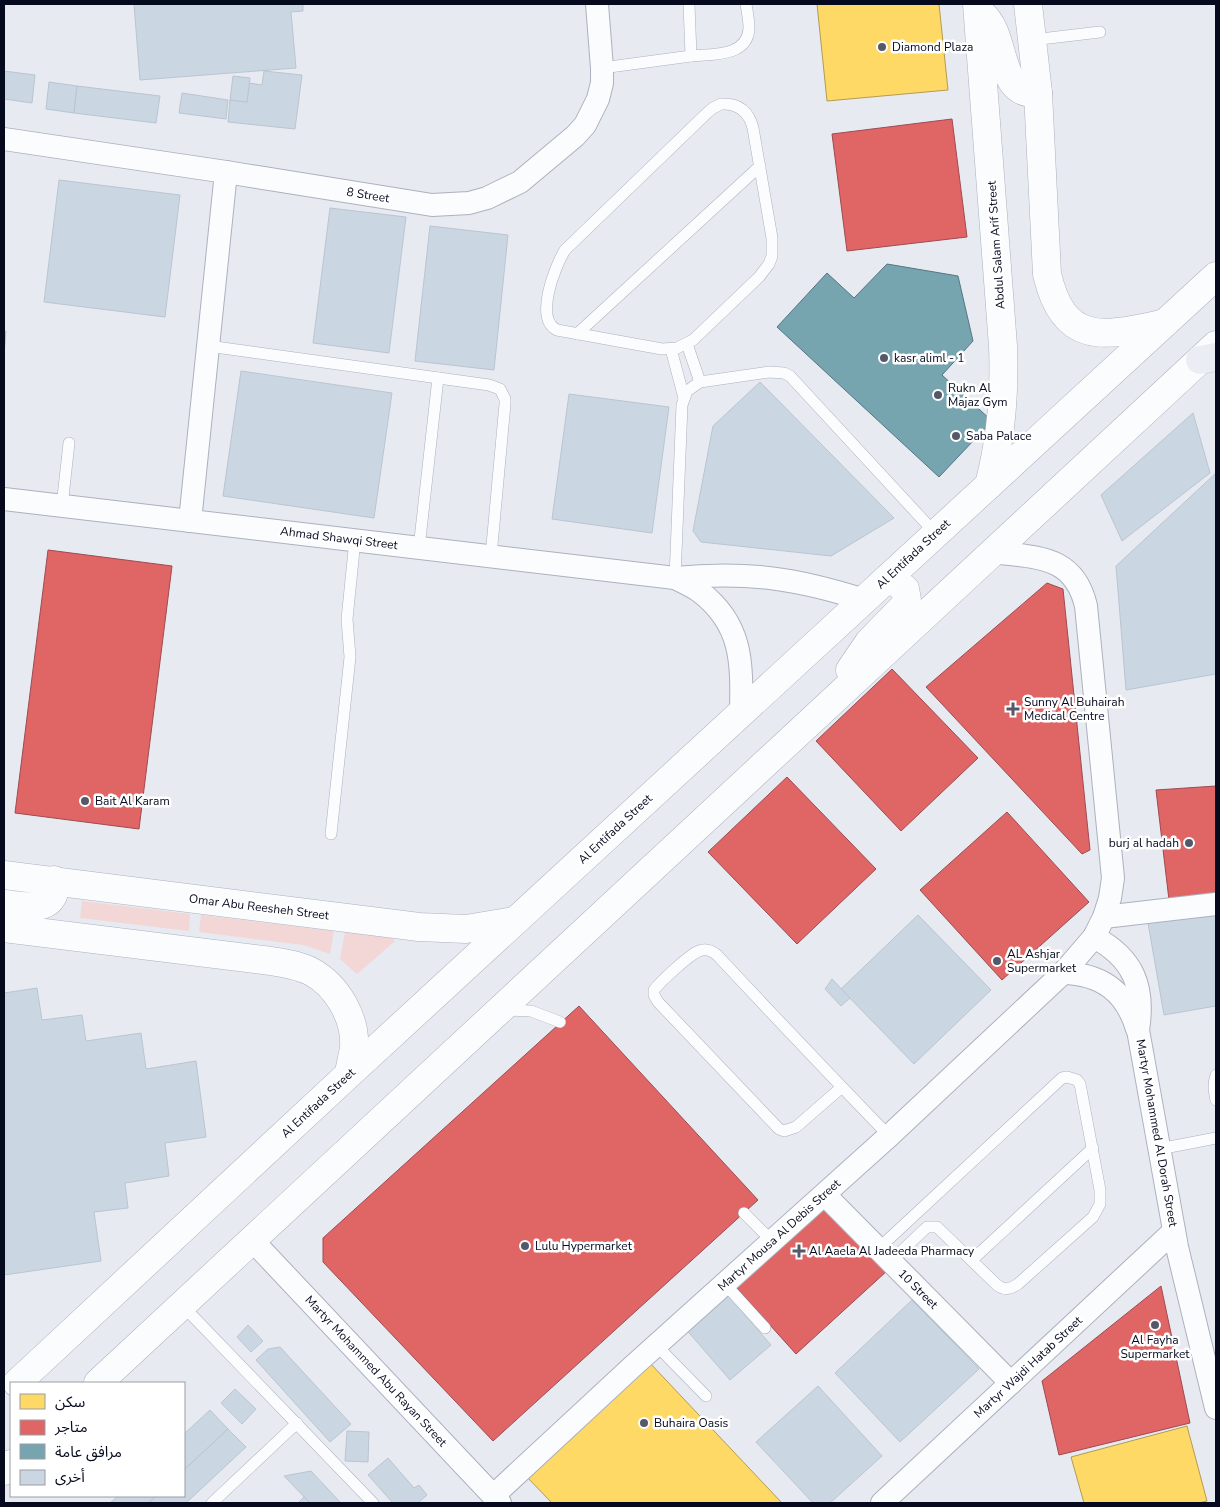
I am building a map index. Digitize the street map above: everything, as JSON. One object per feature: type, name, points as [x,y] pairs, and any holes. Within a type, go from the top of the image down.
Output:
[{"type":"main road","points":[[1028,4],[1038,93],[1047,274],[1054,300],[1070,320],[1081,328],[1094,332],[1120,333],[1165,324]]},
{"type":"main road","points":[[977,7],[993,27],[1012,83],[1023,92],[1038,93]]},
{"type":"main road","name":"Abdul Salam Arif Street","points":[[977,7],[1004,375],[1000,433],[989,485]]},
{"type":"main road","name":"Al Entifada Street","points":[[18,1382],[514,921],[1216,276]]},
{"type":"main road","points":[[99,1382],[994,552],[1211,354]]},
{"type":"main road","points":[[834,700],[855,660],[879,631],[905,606],[907,594],[905,589],[889,577]]},
{"type":"main road","name":"Omar Abu Reesheh Street","points":[[4,875],[418,927],[466,929],[514,921]]},
{"type":"main road","points":[[4,904],[43,905],[52,900],[56,890],[54,880]]},
{"type":"main road","points":[[4,928],[270,960],[292,964],[312,972],[329,984],[342,1001],[351,1023],[354,1046],[349,1074]]},
{"type":"street","name":"8 Street","points":[[4,139],[432,205],[459,204],[487,198],[520,182],[576,136],[585,125],[598,99],[602,83],[597,4]]},
{"type":"street","points":[[190,521],[226,172]]},
{"type":"street","name":"Ahmad Shawqi Street","points":[[4,499],[675,578],[707,575],[770,577],[802,582],[864,600]]},
{"type":"street","points":[[994,552],[1047,559],[1064,567],[1076,581],[1083,594],[1086,606],[1113,878],[1110,898],[1104,917],[1094,937]]},
{"type":"street","name":"Ahmad Shawqi Street","points":[[675,578],[698,590],[718,608],[732,630],[740,655],[742,681],[741,713]]},
{"type":"street","points":[[1104,917],[1216,904]]},
{"type":"street","name":"Martyr Mousa Al Debis Street","points":[[496,1500],[634,1369],[656,1345],[825,1195],[1063,973],[1094,937]]},
{"type":"street","name":"Martyr Mohammed Al Dorah Street","points":[[1094,937],[1120,955],[1130,968],[1137,982],[1140,998],[1138,1030],[1174,1231],[1216,1408]]},
{"type":"street","points":[[1063,973],[1078,973],[1105,983],[1116,992],[1133,1016],[1138,1030]]},
{"type":"street","name":"10 Street","points":[[825,1195],[1011,1383]]},
{"type":"street","name":"Martyr Wajdi Hatab Street","points":[[886,1502],[1174,1231]]},
{"type":"street","name":"Martyr Mohammed Abu Rayan Street","points":[[252,1240],[496,1500]]},
{"type":"lane","points":[[689,4],[691,56]]},
{"type":"lane","points":[[602,68],[726,53],[740,48],[749,28],[746,4]]},
{"type":"lane","points":[[1032,40],[1100,32]]},
{"type":"lane","points":[[721,104],[738,106],[746,112],[751,120],[760,166],[772,238],[772,256],[769,264],[759,277],[687,344],[671,349],[662,349],[557,330],[548,324],[549,290],[552,276],[557,262],[574,239],[706,113],[721,104]]},
{"type":"lane","points":[[576,334],[760,166]]},
{"type":"lane","points":[[687,344],[700,382]]},
{"type":"lane","points":[[208,346],[438,378],[500,389],[505,399],[491,556]]},
{"type":"lane","points":[[671,349],[684,398],[675,578]]},
{"type":"lane","points":[[684,398],[687,391],[700,382],[770,372],[784,373],[790,376],[936,534]]},
{"type":"lane","points":[[419,548],[438,378]]},
{"type":"lane","points":[[62,506],[69,443]]},
{"type":"lane","points":[[330,834],[350,657],[347,619],[355,540]]},
{"type":"lane","points":[[842,1087],[796,1127],[784,1131],[779,1129],[658,1002],[654,995],[654,990],[693,954],[705,950],[712,951],[842,1087],[888,1136]]},
{"type":"lane","points":[[500,1010],[531,1011],[560,1022]]},
{"type":"lane","points":[[1216,1075],[1214,1082],[1216,1100]]},
{"type":"lane","points":[[1072,1077],[1080,1084],[1093,1148],[1100,1204],[1093,1216],[1018,1284],[1008,1290],[1002,1289],[937,1227],[928,1227],[884,1255],[1062,1078],[1072,1077]]},
{"type":"lane","points":[[1159,1149],[1216,1138]]},
{"type":"lane","points":[[972,1260],[1093,1148]]},
{"type":"lane","points":[[744,1213],[772,1242]]},
{"type":"lane","points":[[725,1284],[765,1328]]},
{"type":"lane","points":[[182,1305],[373,1503]]},
{"type":"lane","points":[[656,1345],[706,1396]]},
{"type":"lane","points":[[212,1503],[297,1423]]},
{"type":"shaded area","points":[[82,901],[190,914],[189,931],[80,918]]},
{"type":"shaded area","points":[[201,915],[334,931],[330,954],[303,945],[199,932]]},
{"type":"shaded area","points":[[345,932],[392,938],[395,941],[357,974],[340,959]]},
{"type":"building: سكن","name":"Diamond Plaza","points":[[817,4],[939,4],[948,90],[827,101]]},
{"type":"building: سكن","name":"Buhaira Oasis","points":[[648,1361],[782,1503],[552,1503],[525,1475]]},
{"type":"building: سكن","points":[[1187,1426],[1207,1501],[1198,1503],[1084,1503],[1071,1457]]},
{"type":"building: متاجر","points":[[952,119],[967,237],[847,251],[832,134]]},
{"type":"building: متاجر","points":[[48,550],[172,566],[139,829],[15,813]]},
{"type":"building: متاجر","points":[[1047,583],[1063,589],[1090,850],[1082,854],[926,687]]},
{"type":"building: متاجر","points":[[892,669],[978,758],[901,831],[816,741]]},
{"type":"building: متاجر","points":[[787,777],[876,869],[797,944],[708,852]]},
{"type":"building: متاجر","name":"burj al hadah","points":[[1216,786],[1216,895],[1169,900],[1156,790]]},
{"type":"building: متاجر","points":[[1007,812],[1089,902],[1002,980],[920,890]]},
{"type":"building: متاجر","points":[[579,1006],[758,1200],[493,1441],[323,1262],[323,1238]]},
{"type":"building: متاجر","points":[[824,1200],[888,1270],[796,1354],[734,1285]]},
{"type":"building: متاجر","points":[[1161,1286],[1190,1423],[1059,1455],[1042,1381]]},
{"type":"building: مرافق عامة","name":"kasr aliml - 1","points":[[887,264],[958,276],[973,341],[942,375],[992,421],[939,477],[777,327],[827,273],[854,298]]},
{"type":"building: أخرى","points":[[134,4],[303,4],[303,11],[291,12],[296,68],[140,80]]},
{"type":"building: أخرى","points":[[4,71],[35,75],[32,103],[4,99]]},
{"type":"building: أخرى","points":[[264,71],[302,75],[295,129],[228,122],[230,100],[247,102],[249,83],[262,85]]},
{"type":"building: أخرى","points":[[233,76],[250,78],[247,102],[230,100]]},
{"type":"building: أخرى","points":[[49,82],[77,86],[74,113],[46,109]]},
{"type":"building: أخرى","points":[[77,86],[160,96],[156,123],[74,113]]},
{"type":"building: أخرى","points":[[182,93],[228,100],[226,119],[179,113]]},
{"type":"building: أخرى","points":[[59,180],[180,195],[165,317],[44,302]]},
{"type":"building: أخرى","points":[[330,208],[406,217],[389,353],[313,343]]},
{"type":"building: أخرى","points":[[430,226],[508,235],[494,370],[415,361]]},
{"type":"building: أخرى","points":[[4,331],[6,331],[4,355]]},
{"type":"building: أخرى","points":[[241,371],[392,393],[374,518],[223,496]]},
{"type":"building: أخرى","points":[[760,382],[894,518],[831,556],[701,542],[693,531],[713,426]]},
{"type":"building: أخرى","points":[[569,394],[669,407],[652,533],[552,519]]},
{"type":"building: أخرى","points":[[1193,413],[1210,473],[1122,541],[1101,495]]},
{"type":"building: أخرى","points":[[1216,473],[1216,674],[1126,690],[1116,566]]},
{"type":"building: أخرى","points":[[1216,912],[1216,1006],[1164,1015],[1148,923]]},
{"type":"building: أخرى","points":[[918,915],[991,990],[914,1064],[841,989]]},
{"type":"building: أخرى","points":[[832,979],[850,998],[841,1006],[825,989]]},
{"type":"building: أخرى","points":[[37,988],[42,1020],[82,1015],[86,1041],[141,1033],[146,1069],[196,1061],[206,1137],[165,1143],[169,1176],[125,1183],[128,1208],[94,1212],[101,1261],[4,1275],[4,993]]},
{"type":"building: أخرى","points":[[725,1292],[771,1345],[730,1380],[684,1327]]},
{"type":"building: أخرى","points":[[912,1300],[979,1369],[900,1442],[835,1373]]},
{"type":"building: أخرى","points":[[248,1325],[263,1341],[251,1352],[237,1337]]},
{"type":"building: أخرى","points":[[280,1347],[351,1424],[330,1442],[256,1360],[268,1349]]},
{"type":"building: أخرى","points":[[818,1386],[882,1456],[830,1503],[813,1503],[756,1442]]},
{"type":"building: أخرى","points":[[235,1389],[256,1409],[242,1424],[221,1403]]},
{"type":"building: أخرى","points":[[210,1410],[228,1429],[185,1469],[185,1433]]},
{"type":"building: أخرى","points":[[228,1429],[246,1447],[186,1503],[148,1503],[155,1497],[185,1497],[185,1469]]},
{"type":"building: أخرى","points":[[347,1431],[369,1432],[368,1462],[345,1461]]},
{"type":"building: أخرى","points":[[388,1458],[414,1488],[419,1485],[427,1495],[418,1503],[393,1503],[368,1475]]},
{"type":"building: أخرى","points":[[311,1471],[341,1503],[310,1503],[284,1476]]},
{"type":"building: أخرى","points":[[117,1497],[155,1497],[148,1503],[110,1503]]},
{"type":"building: أخرى","points":[[304,1497],[310,1503],[298,1503]]},
{"type":"place","name":"Diamond Plaza","points":[[882,47]]},
{"type":"place","name":"kasr aliml - 1","points":[[884,358]]},
{"type":"place","name":"Rukn Al Majaz Gym","points":[[938,395]]},
{"type":"place","name":"Saba Palace","points":[[956,436]]},
{"type":"place","name":"Sunny Al Buhairah Medical Centre","points":[[1013,709]]},
{"type":"place","name":"Bait Al Karam","points":[[85,801]]},
{"type":"place","name":"burj al hadah","points":[[1189,843]]},
{"type":"place","name":"AL Ashjar Supermarket","points":[[997,961]]},
{"type":"place","name":"Lulu Hypermarket","points":[[525,1246]]},
{"type":"place","name":"Al Aaela Al Jadeeda Pharmacy","points":[[799,1251]]},
{"type":"place","name":"Al Fayha Supermarket","points":[[1155,1325]]},
{"type":"place","name":"Buhaira Oasis","points":[[644,1423]]}]
